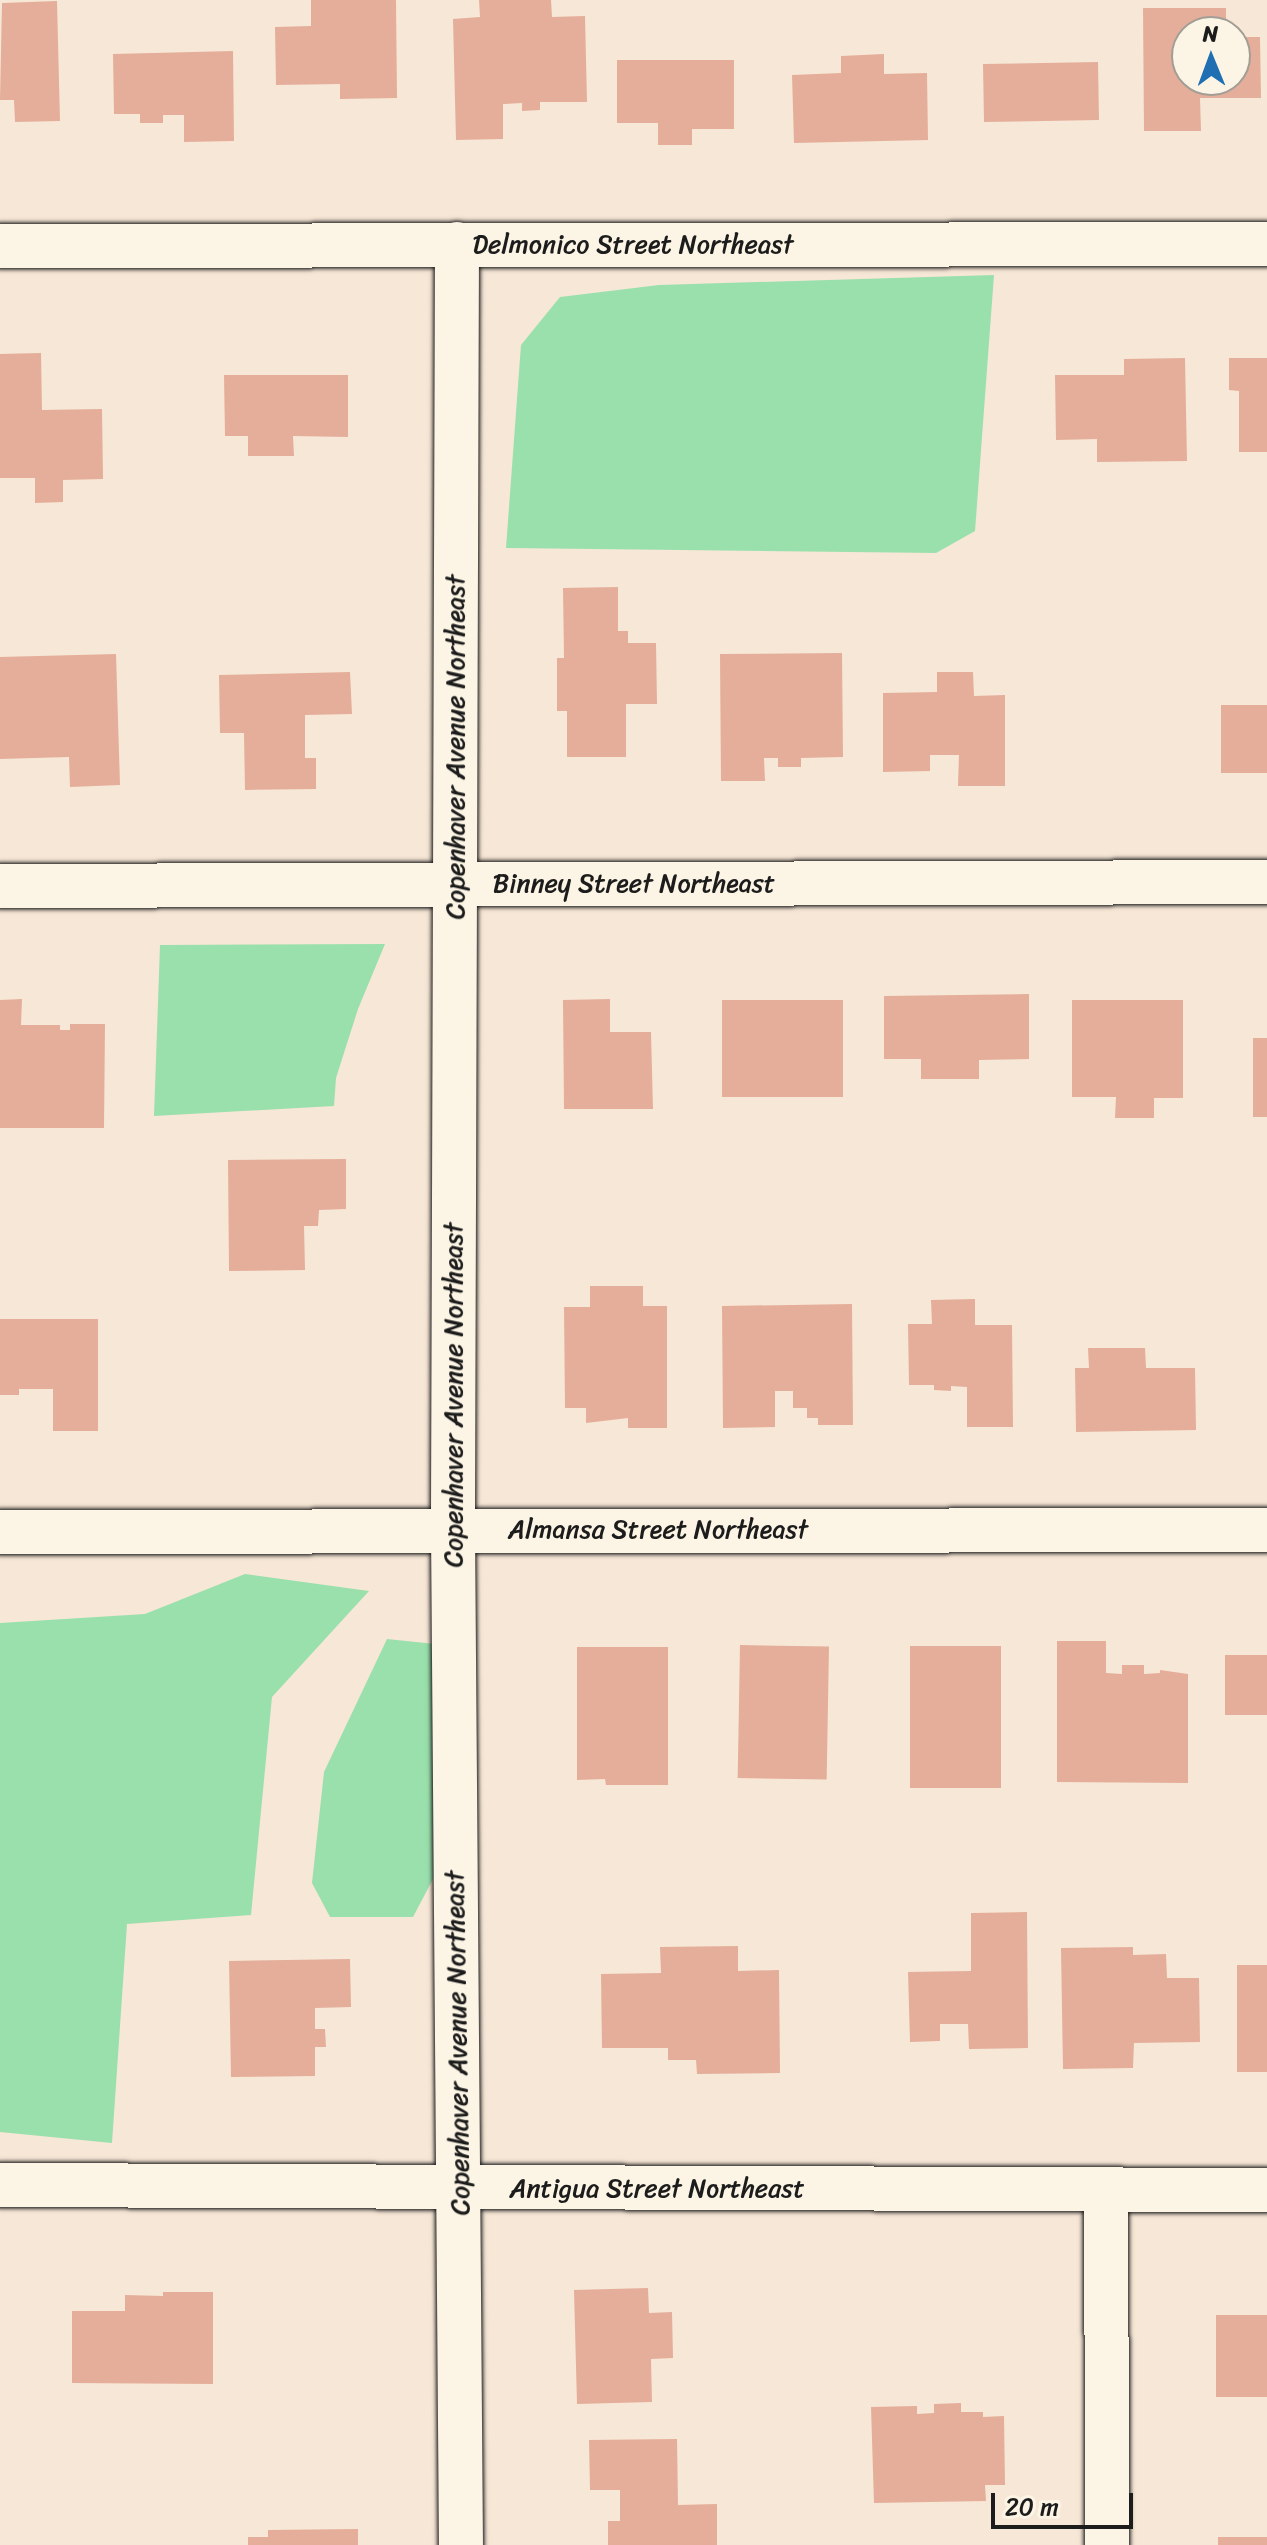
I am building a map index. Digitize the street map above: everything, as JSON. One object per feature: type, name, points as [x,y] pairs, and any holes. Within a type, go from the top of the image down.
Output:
[{"type":"street","name":"Copenhaver Avenue Northeast","points":[[457,244],[453,1530],[461,2545]]},
{"type":"street","name":"Delmonico Street Northeast","points":[[0,246],[1267,244]]},
{"type":"street","name":"Binney Street Northeast","points":[[0,886],[1267,882]]},
{"type":"street","name":"Almansa Street Northeast","points":[[0,1532],[1267,1530]]},
{"type":"street","name":"Antigua Street Northeast","points":[[0,2185],[1267,2190]]},
{"type":"street","points":[[1106,2191],[1107,2545]]},
{"type":"green space","points":[[994,275],[975,531],[936,553],[506,548],[521,345],[560,297],[659,285]]},
{"type":"green space","points":[[385,944],[358,1009],[336,1078],[334,1106],[154,1116],[160,945]]},
{"type":"green space","points":[[245,1574],[369,1591],[272,1697],[251,1915],[127,1924],[112,2143],[0,2132],[0,1623],[145,1614]]},
{"type":"green space","points":[[387,1639],[435,1644],[442,1862],[413,1917],[330,1917],[312,1883],[324,1772]]},
{"type":"building","points":[[311,0],[396,0],[397,98],[340,99],[340,84],[276,85],[275,27],[311,26]]},
{"type":"building","points":[[479,0],[551,0],[552,17],[585,16],[587,102],[540,102],[540,110],[522,111],[522,103],[503,104],[503,139],[456,140],[453,19],[480,17]]},
{"type":"building","points":[[57,1],[60,121],[15,122],[14,100],[0,100],[2,3]]},
{"type":"building","points":[[1143,8],[1226,8],[1226,16],[1171,16],[1171,96],[1251,96],[1251,37],[1260,37],[1261,98],[1200,98],[1201,131],[1144,131]]},
{"type":"building","points":[[233,51],[234,141],[184,142],[184,115],[163,115],[163,123],[140,123],[140,114],[114,114],[113,54]]},
{"type":"building","points":[[884,54],[884,74],[927,73],[928,140],[794,143],[792,75],[841,73],[841,56]]},
{"type":"building","points":[[617,60],[734,60],[734,129],[692,129],[692,145],[658,145],[658,123],[617,123]]},
{"type":"building","points":[[1098,62],[1099,120],[984,122],[983,64]]},
{"type":"building","points":[[41,353],[42,410],[102,409],[103,479],[63,480],[63,502],[35,503],[35,478],[0,478],[0,354]]},
{"type":"building","points":[[1185,358],[1187,461],[1097,462],[1097,439],[1056,440],[1055,375],[1124,375],[1124,359]]},
{"type":"building","points":[[1229,358],[1267,358],[1267,452],[1239,452],[1239,391],[1229,390]]},
{"type":"building","points":[[224,375],[348,375],[348,437],[293,436],[294,456],[248,456],[248,436],[225,436]]},
{"type":"building","points":[[618,587],[618,631],[628,631],[628,643],[656,643],[657,704],[626,704],[626,757],[567,757],[567,711],[557,711],[557,658],[564,658],[563,588]]},
{"type":"building","points":[[842,653],[843,757],[801,758],[801,767],[778,767],[778,758],[764,758],[765,781],[721,781],[720,654]]},
{"type":"building","points":[[116,654],[120,785],[70,787],[69,757],[0,759],[0,657]]},
{"type":"building","points":[[350,672],[352,714],[305,715],[305,758],[316,758],[316,789],[245,790],[244,733],[220,733],[219,675]]},
{"type":"building","points":[[937,672],[973,672],[974,696],[1005,695],[1005,786],[958,786],[959,755],[930,755],[930,771],[883,772],[883,693],[937,692]]},
{"type":"building","points":[[1221,705],[1267,705],[1267,773],[1221,773]]},
{"type":"building","points":[[1029,994],[1029,1059],[979,1060],[979,1079],[921,1079],[921,1059],[884,1059],[884,996]]},
{"type":"building","points":[[22,999],[21,1025],[60,1025],[60,1030],[70,1030],[70,1024],[105,1024],[104,1128],[0,1128],[0,1000]]},
{"type":"building","points":[[610,999],[610,1032],[651,1032],[653,1109],[564,1109],[563,1000]]},
{"type":"building","points":[[722,1000],[843,1000],[843,1097],[722,1097]]},
{"type":"building","points":[[1072,1000],[1183,1000],[1183,1098],[1154,1098],[1154,1118],[1115,1118],[1116,1097],[1072,1097]]},
{"type":"building","points":[[1253,1038],[1267,1038],[1267,1117],[1253,1117]]},
{"type":"building","points":[[346,1159],[346,1209],[319,1210],[318,1226],[304,1226],[305,1270],[229,1271],[228,1160]]},
{"type":"building","points":[[590,1286],[643,1286],[643,1306],[667,1306],[667,1428],[628,1428],[628,1418],[586,1423],[586,1408],[565,1408],[564,1307],[590,1307]]},
{"type":"building","points":[[975,1299],[975,1325],[1012,1325],[1013,1427],[967,1427],[967,1387],[951,1386],[951,1391],[934,1390],[934,1385],[909,1385],[908,1324],[932,1324],[931,1300]]},
{"type":"building","points":[[852,1304],[853,1425],[818,1425],[818,1418],[807,1418],[807,1408],[793,1408],[793,1391],[775,1391],[775,1427],[723,1428],[722,1306]]},
{"type":"building","points":[[0,1319],[98,1319],[98,1431],[53,1431],[53,1389],[19,1389],[19,1395],[0,1395]]},
{"type":"building","points":[[1088,1348],[1145,1348],[1146,1368],[1195,1368],[1196,1430],[1076,1432],[1075,1368],[1089,1368]]},
{"type":"building","points":[[1057,1641],[1106,1641],[1106,1673],[1122,1674],[1122,1665],[1144,1665],[1144,1674],[1160,1673],[1160,1670],[1188,1674],[1188,1783],[1057,1782]]},
{"type":"building","points":[[740,1645],[829,1647],[827,1780],[738,1778]]},
{"type":"building","points":[[910,1646],[1001,1646],[1001,1788],[910,1788]]},
{"type":"building","points":[[577,1647],[668,1647],[668,1785],[606,1785],[605,1779],[577,1780]]},
{"type":"building","points":[[1225,1655],[1267,1655],[1267,1715],[1225,1715]]},
{"type":"building","points":[[1027,1912],[1028,2048],[969,2049],[968,2024],[940,2024],[940,2041],[910,2042],[908,1972],[971,1971],[971,1913]]},
{"type":"building","points":[[738,1946],[738,1971],[779,1970],[780,2073],[697,2074],[696,2060],[668,2060],[668,2048],[602,2048],[601,1974],[661,1973],[660,1947]]},
{"type":"building","points":[[1133,1947],[1133,1955],[1166,1954],[1167,1978],[1199,1978],[1200,2042],[1134,2043],[1133,2068],[1063,2069],[1061,1948]]},
{"type":"building","points":[[350,1959],[351,2007],[315,2008],[315,2029],[325,2029],[326,2047],[315,2047],[315,2076],[231,2077],[229,1961]]},
{"type":"building","points":[[1237,1965],[1267,1965],[1267,2072],[1237,2072]]},
{"type":"building","points":[[648,2288],[649,2313],[672,2312],[673,2358],[651,2359],[652,2402],[577,2404],[574,2290]]},
{"type":"building","points":[[163,2292],[213,2292],[213,2384],[72,2383],[72,2311],[125,2311],[125,2295],[163,2296]]},
{"type":"building","points":[[1216,2315],[1267,2315],[1267,2397],[1216,2397]]},
{"type":"building","points":[[961,2403],[961,2412],[983,2412],[983,2417],[1004,2416],[1005,2485],[985,2485],[986,2501],[874,2503],[871,2407],[917,2406],[917,2414],[934,2413],[934,2404]]},
{"type":"building","points":[[677,2439],[678,2505],[717,2504],[717,2545],[608,2545],[608,2521],[620,2521],[620,2490],[590,2490],[589,2440]]},
{"type":"building","points":[[358,2529],[358,2545],[248,2545],[248,2537],[268,2537],[268,2530]]},
{"type":"building","points":[[1218,2537],[1267,2537],[1267,2545],[1218,2545]]}]
